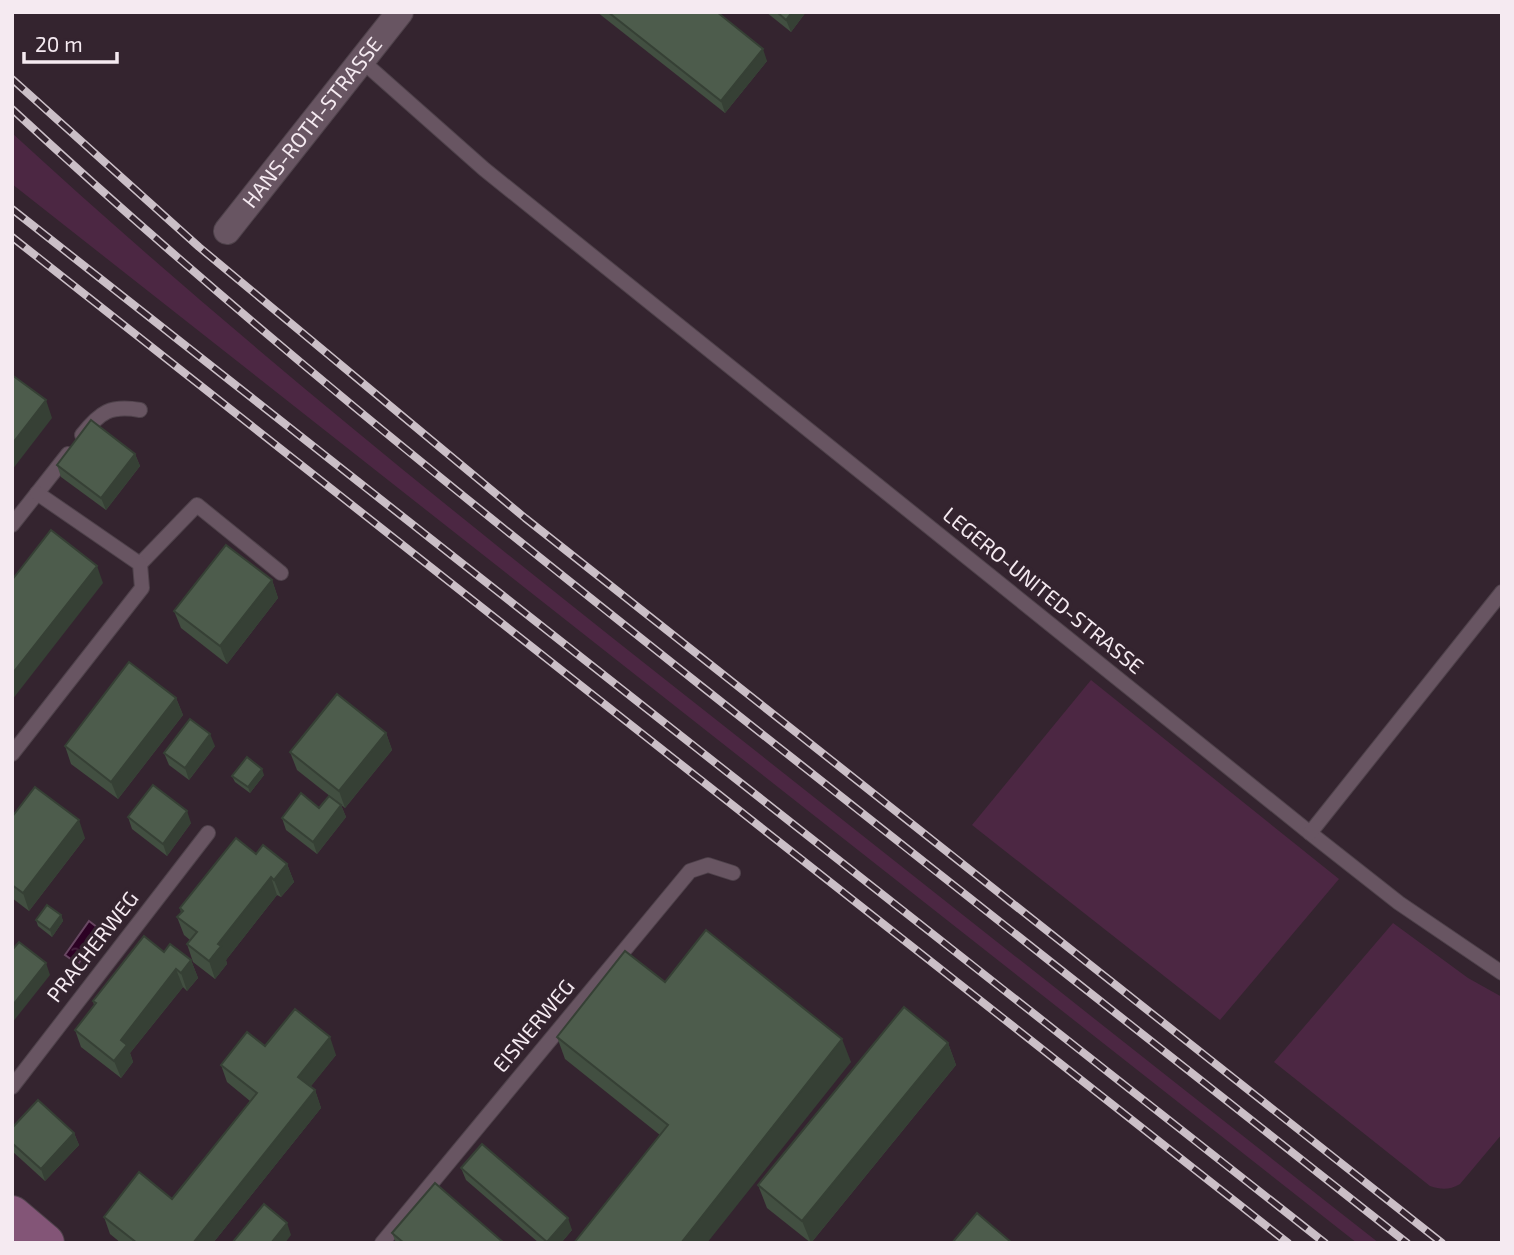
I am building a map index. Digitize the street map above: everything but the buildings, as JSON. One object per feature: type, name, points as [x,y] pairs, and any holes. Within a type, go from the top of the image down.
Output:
[{"type":"main road","points":[[12,1215],[45,1243]]},
{"type":"street","name":"HANS-ROTH-STRASSE","points":[[227,232],[400,12]]},
{"type":"lane","name":"LEGERO-UNITED-STRASSE","points":[[361,61],[484,169],[1310,833],[1399,903],[1502,973]]},
{"type":"lane","points":[[12,525],[92,422],[113,408],[140,410]]},
{"type":"lane","points":[[37,493],[140,564]]},
{"type":"lane","points":[[12,754],[142,587],[140,564],[197,505],[281,573]]},
{"type":"lane","points":[[1310,833],[1502,592]]},
{"type":"lane","name":"PRACHERWEG","points":[[12,1087],[208,833]]},
{"type":"lane","name":"EISNERWEG","points":[[382,1243],[690,871],[708,865],[733,873]]},
{"type":"shaded area","points":[[12,133],[271,361],[449,507],[1379,1243],[1357,1243],[12,184]]},
{"type":"shaded area","points":[[1091,680],[1339,879],[1220,1020],[972,825]]},
{"type":"shaded area","points":[[1393,923],[1468,978],[1502,997],[1502,1134],[1460,1184],[1449,1188],[1430,1186],[1274,1062]]},
{"type":"water","points":[[89,921],[102,931],[78,964],[65,955]]},
{"type":"railway","points":[[12,79],[199,247],[525,518],[1442,1243]]},
{"type":"railway","points":[[12,109],[180,260],[440,477],[1407,1243]]},
{"type":"railway","points":[[12,209],[1325,1243]]},
{"type":"railway","points":[[12,237],[1288,1243]]}]
